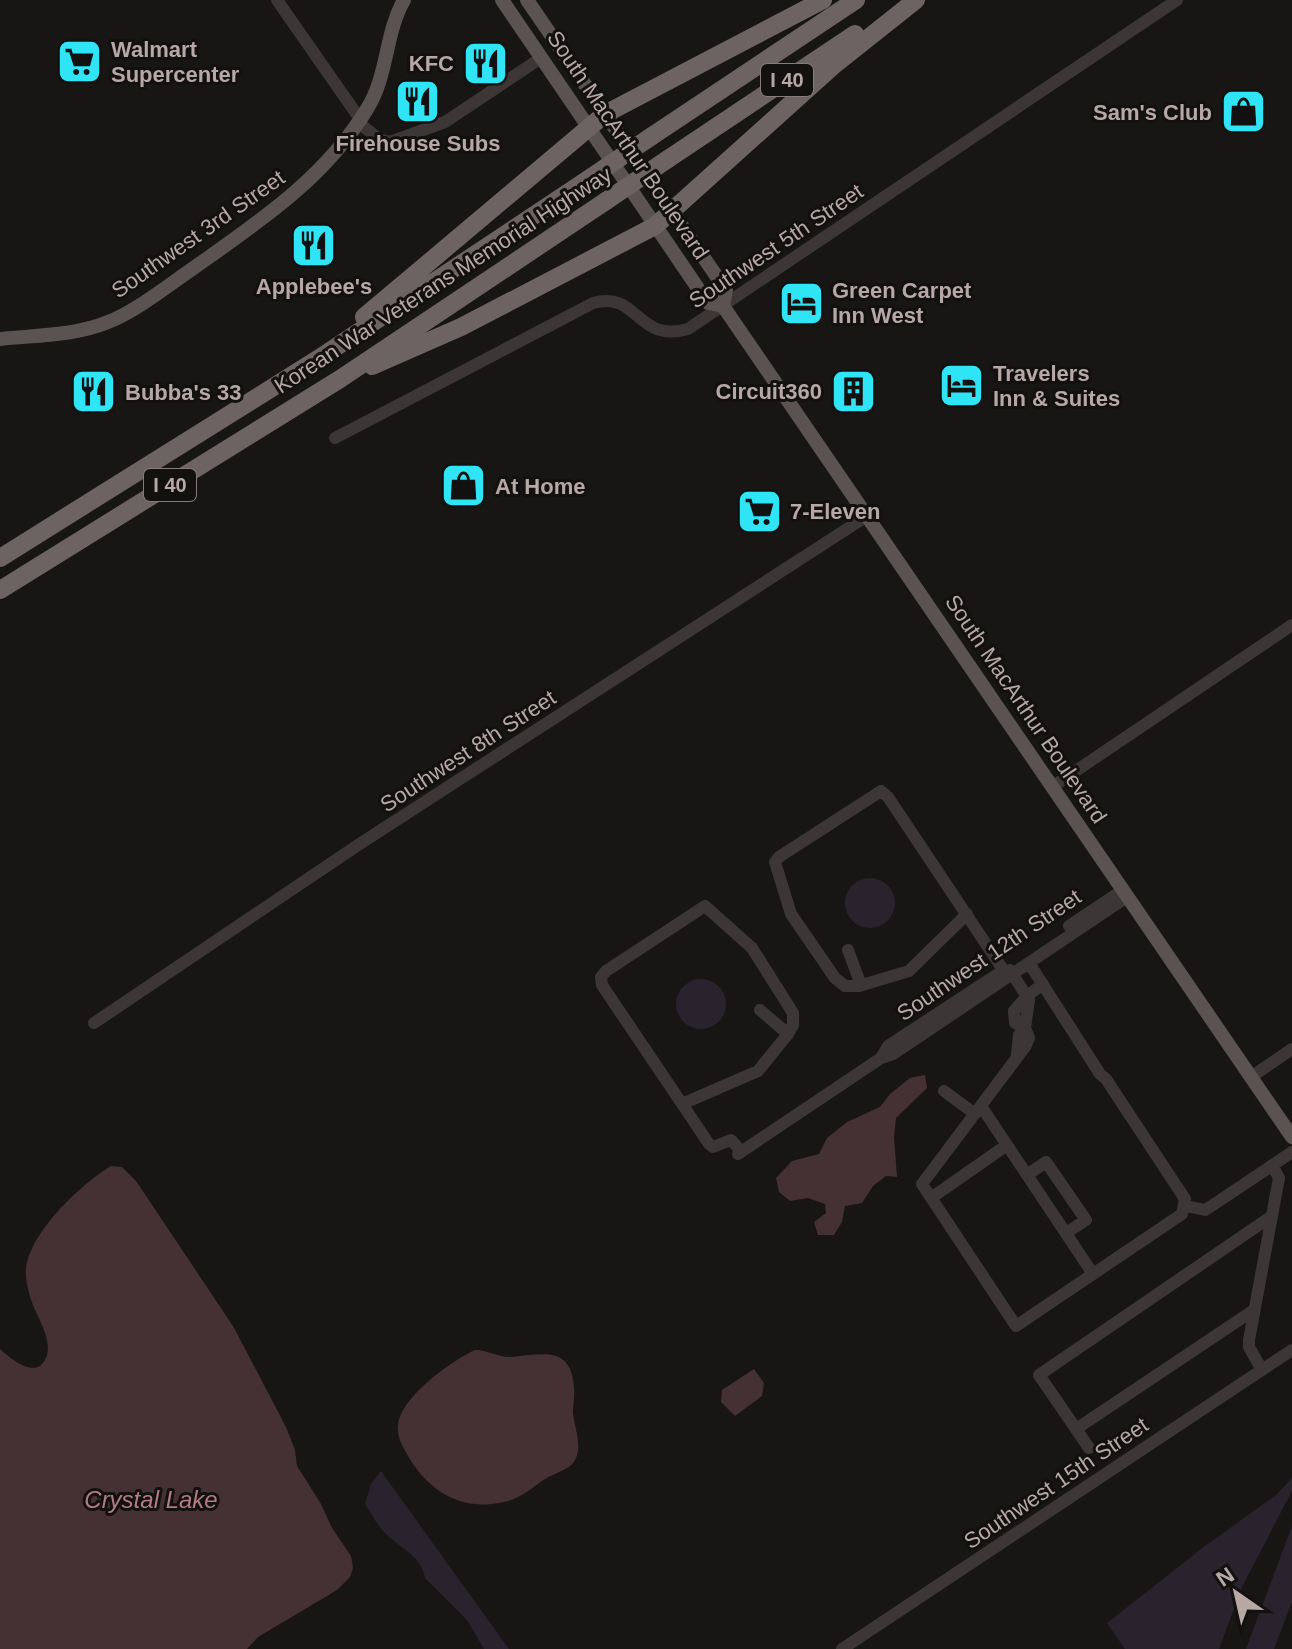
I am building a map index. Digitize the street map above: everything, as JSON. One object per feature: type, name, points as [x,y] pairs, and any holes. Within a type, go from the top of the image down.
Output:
[{"type":"highway","points":[[318,359],[368,313],[605,114],[823,0]]},
{"type":"highway","name":"Korean War Veterans Memorial Highway","points":[[0,558],[318,359],[856,0]]},
{"type":"highway","name":"Korean War Veterans Memorial Highway","points":[[0,590],[340,379],[906,0]]},
{"type":"highway","points":[[340,379],[461,327],[655,226],[833,66],[916,0]]},
{"type":"main road","name":"Southwest 3rd Street","points":[[0,339],[74,332],[110,322],[167,287],[282,205],[329,162],[378,89],[404,0]]},
{"type":"main road","name":"South MacArthur Boulevard","points":[[502,0],[708,303],[723,306],[1292,1137]]},
{"type":"main road","name":"South MacArthur Boulevard","points":[[527,0],[726,290],[723,306]]},
{"type":"street","points":[[277,0],[359,120],[379,139],[390,142],[445,122],[541,58]]},
{"type":"street","name":"Southwest 5th Street","points":[[335,438],[593,303],[613,301],[622,304],[656,330],[672,333],[688,329],[1177,0]]},
{"type":"street","name":"Southwest 8th Street","points":[[94,1023],[358,845],[867,516]]},
{"type":"street","points":[[1052,787],[1292,625]]},
{"type":"street","points":[[967,914],[909,971],[853,987],[840,983],[791,914],[775,867],[779,857],[881,791],[1027,996],[1025,1028],[1019,1035],[1017,1058],[922,1184],[1016,1326],[1182,1214],[1185,1203],[1106,1079],[1105,1068],[1089,1054],[1029,963]]},
{"type":"street","name":"Southwest 12th Street","points":[[1008,972],[1029,963],[1125,893]]},
{"type":"street","name":"Southwest 12th Street","points":[[682,1104],[709,1144],[713,1147],[731,1140],[738,1154],[881,1058],[888,1046],[1008,972],[1125,893]]},
{"type":"street","points":[[705,906],[744,940],[794,1019],[788,1034],[758,1071],[682,1104],[602,985],[601,977],[705,906]]},
{"type":"street","points":[[848,950],[861,985]]},
{"type":"street","points":[[1027,996],[1043,984]]},
{"type":"street","points":[[760,1010],[788,1034]]},
{"type":"street","points":[[1251,1077],[1292,1049]]},
{"type":"street","points":[[944,1091],[978,1110],[1007,1145],[1093,1274]]},
{"type":"street","points":[[931,1198],[1007,1145]]},
{"type":"street","points":[[1185,1203],[1213,1205],[1292,1152]]},
{"type":"street","points":[[1027,1175],[1046,1162],[1086,1220],[1066,1233]]},
{"type":"street","points":[[1262,1370],[1249,1347],[1279,1178],[1272,1165]]},
{"type":"street","points":[[1089,1448],[1039,1375],[1272,1216]]},
{"type":"street","points":[[1076,1429],[1254,1310]]},
{"type":"street","name":"Southwest 15th Street","points":[[842,1649],[1292,1350]]},
{"type":"shaded area","points":[[870,878],[888,885],[895,903],[888,921],[870,928],[852,921],[845,903],[852,885]]},
{"type":"shaded area","points":[[701,979],[719,986],[726,1004],[719,1022],[701,1029],[683,1022],[676,1004],[683,986]]},
{"type":"shaded area","points":[[381,1471],[509,1649],[484,1649],[467,1620],[425,1578],[414,1557],[378,1525],[365,1504],[371,1484]]},
{"type":"shaded area","points":[[1292,1478],[1292,1491],[1242,1587],[1219,1649],[1125,1649],[1107,1623],[1276,1495]]},
{"type":"shaded area","points":[[1292,1526],[1292,1602],[1274,1649],[1246,1649]]},
{"type":"water","points":[[925,1075],[927,1088],[896,1118],[897,1177],[886,1176],[873,1186],[862,1203],[845,1206],[842,1222],[834,1235],[818,1235],[814,1222],[826,1213],[825,1204],[808,1198],[790,1201],[779,1192],[776,1178],[792,1161],[819,1154],[827,1138],[847,1122],[880,1107],[910,1078]]},
{"type":"water","name":"Crystal Lake","points":[[111,1166],[122,1167],[136,1181],[233,1326],[286,1427],[295,1450],[297,1466],[351,1556],[353,1568],[350,1577],[337,1590],[258,1637],[247,1649],[0,1649],[0,1349],[23,1366],[36,1368],[42,1365],[48,1345],[27,1283],[26,1269],[30,1255],[59,1210],[86,1184]]},
{"type":"water","points":[[475,1350],[506,1357],[543,1354],[561,1358],[572,1373],[574,1387],[573,1412],[578,1449],[573,1463],[518,1497],[493,1504],[466,1503],[442,1493],[413,1464],[398,1430],[401,1414],[417,1392],[453,1362]]},
{"type":"water","points":[[754,1369],[764,1383],[762,1396],[735,1416],[721,1402],[722,1390]]},
{"type":"place","name":"Walmart Supercenter","points":[[80,62]]},
{"type":"place","name":"KFC","points":[[485,63]]},
{"type":"place","name":"Firehouse Subs","points":[[418,102]]},
{"type":"place","name":"Sam's Club","points":[[1243,112]]},
{"type":"place","name":"Applebee's","points":[[314,245]]},
{"type":"place","name":"Green Carpet Inn West","points":[[801,303]]},
{"type":"place","name":"Travelers Inn & Suites","points":[[962,386]]},
{"type":"place","name":"Circuit360","points":[[853,391]]},
{"type":"place","name":"Bubba's 33","points":[[94,392]]},
{"type":"place","name":"At Home","points":[[464,486]]},
{"type":"place","name":"7-Eleven","points":[[759,511]]}]
